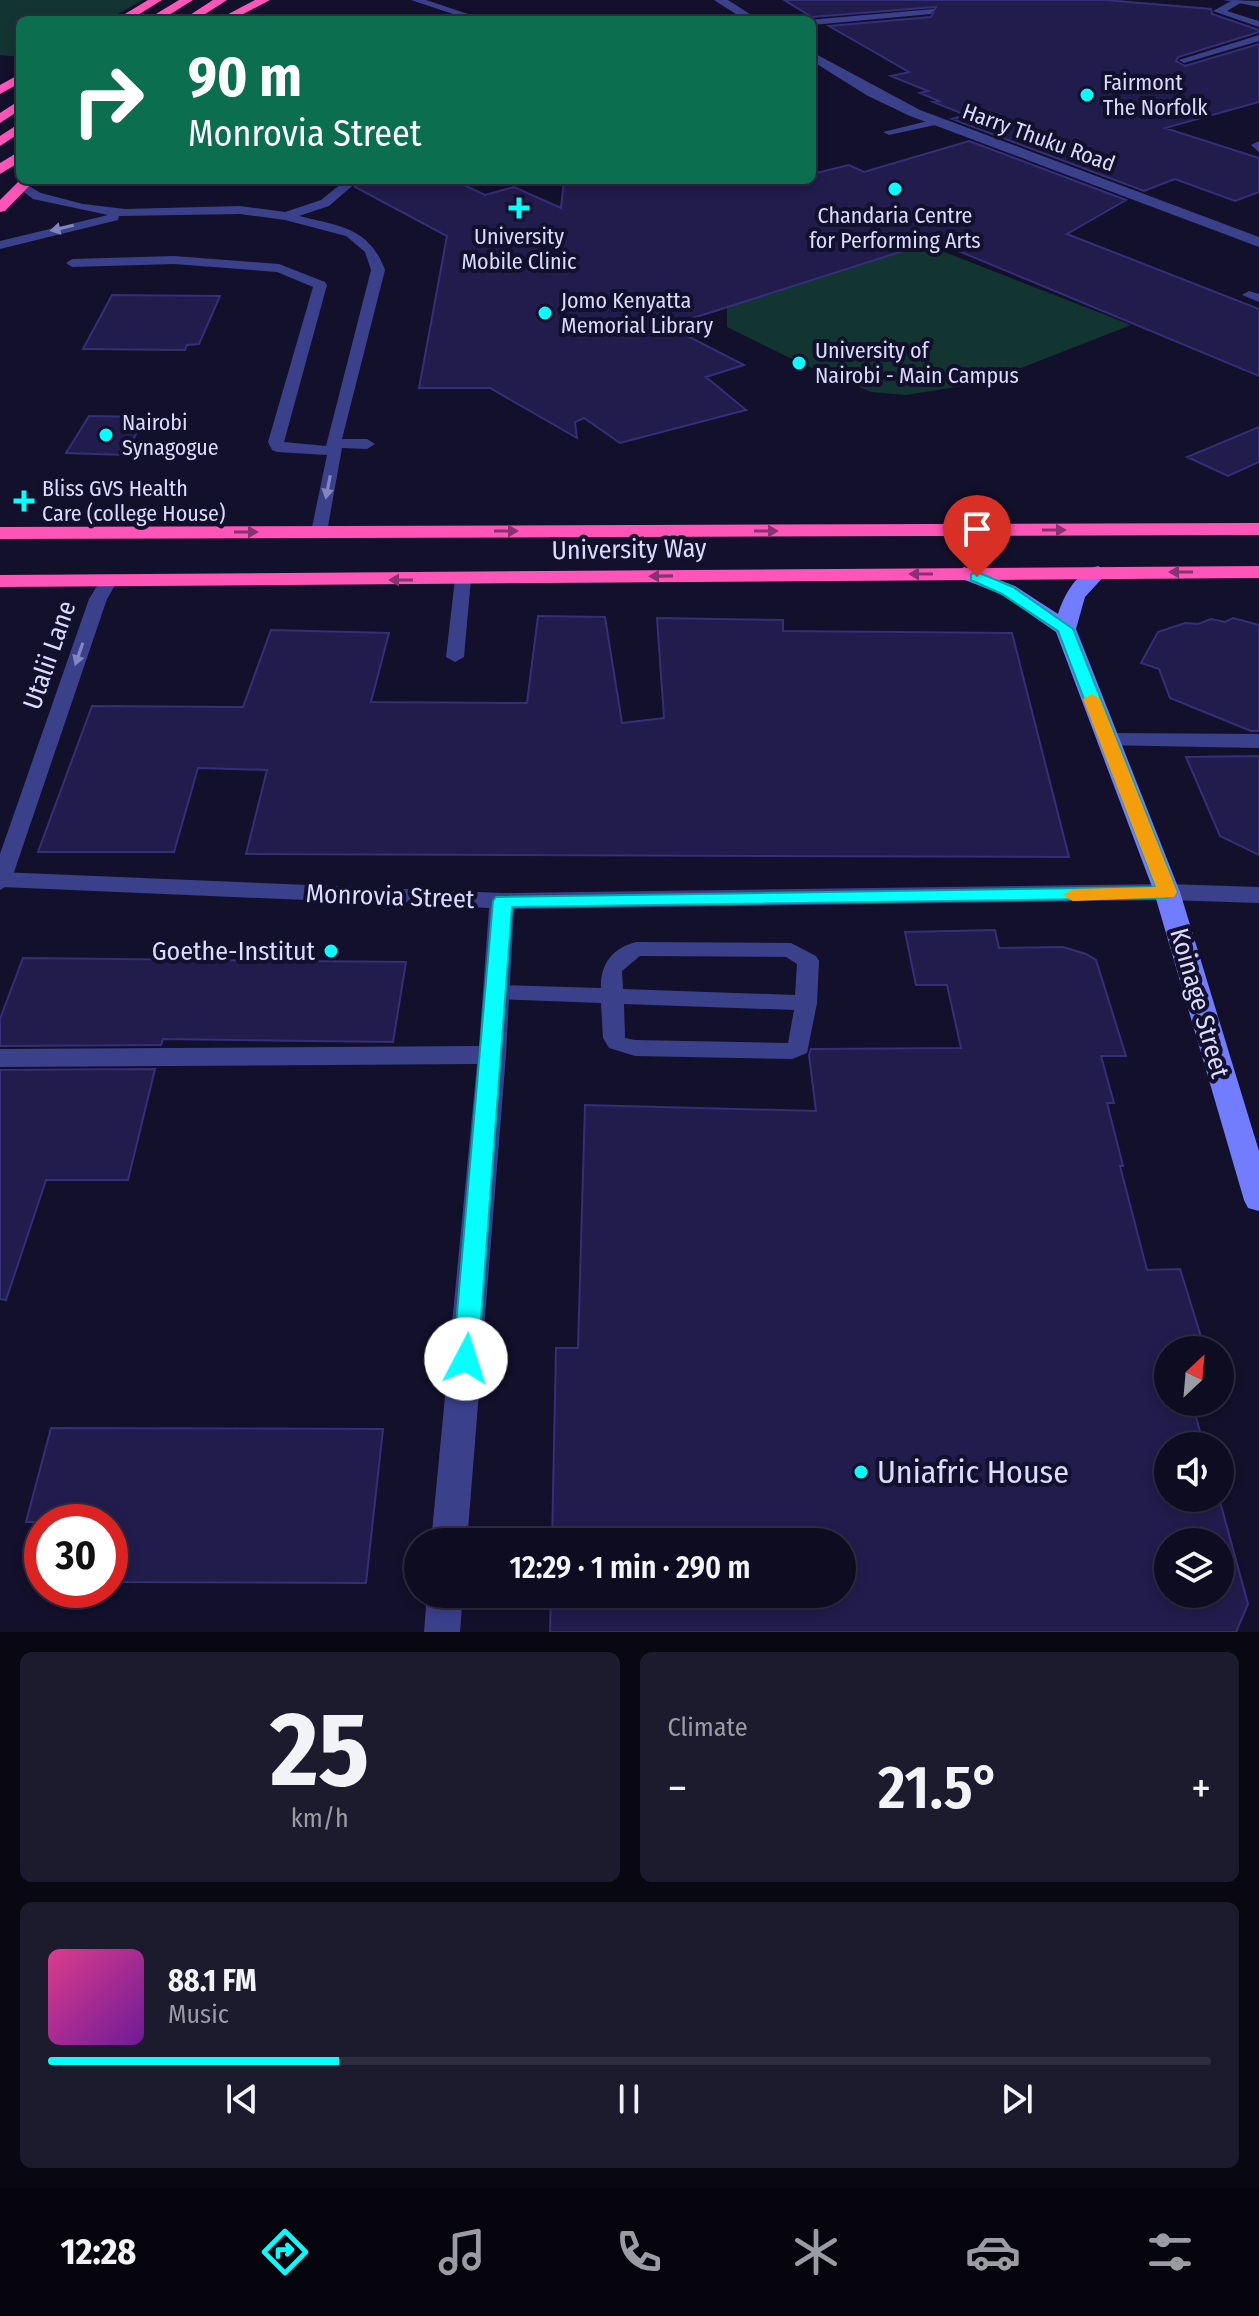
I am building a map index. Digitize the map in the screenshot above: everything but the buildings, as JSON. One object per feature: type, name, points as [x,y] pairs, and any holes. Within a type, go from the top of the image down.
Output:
[{"type":"highway","points":[[128,16],[156,0]]},
{"type":"highway","points":[[159,16],[187,0]]},
{"type":"highway","points":[[195,16],[221,0]]},
{"type":"highway","points":[[228,16],[253,0]]},
{"type":"highway","points":[[230,16],[264,0]]},
{"type":"highway","points":[[256,16],[282,0]]},
{"type":"highway","points":[[0,208],[24,184]]},
{"type":"highway","name":"University Way","points":[[0,533],[1259,529]]},
{"type":"highway","name":"University Way","points":[[0,581],[1259,572]]},
{"type":"street","points":[[720,0],[746,16]]},
{"type":"street","points":[[1234,1],[1259,4]]},
{"type":"street","name":"Harry Thuku Road","points":[[816,58],[873,93],[936,122],[1259,242]]},
{"type":"street","points":[[964,573],[1008,590],[1065,629],[1069,605],[1082,585],[1098,572]]},
{"type":"street","name":"Koinage Street","points":[[1065,629],[1167,892],[1259,1200]]},
{"type":"street","points":[[1108,740],[1259,741]]},
{"type":"street","name":"Monrovia Street","points":[[1,881],[502,901],[1167,892],[1259,895]]},
{"type":"street","points":[[450,1528],[492,1055],[502,901]]},
{"type":"street","points":[[0,1058],[492,1055]]},
{"type":"street","points":[[442,1632],[444,1608]]},
{"type":"lane","points":[[416,0],[468,16]]},
{"type":"lane","points":[[1234,1],[1218,11],[1259,24]]},
{"type":"lane","points":[[860,4],[877,15]]},
{"type":"lane","points":[[472,7],[478,16]]},
{"type":"lane","points":[[816,22],[931,11]]},
{"type":"lane","points":[[1184,60],[1259,38]]},
{"type":"lane","points":[[889,132],[936,122]]},
{"type":"lane","points":[[26,184],[37,196],[83,208],[125,213],[240,210],[286,216],[350,233],[371,250],[378,270],[334,447],[319,532]]},
{"type":"lane","points":[[286,216],[325,203],[348,184]]},
{"type":"lane","points":[[0,245],[125,213]]},
{"type":"lane","points":[[72,263],[174,260],[279,268],[320,285],[277,447],[367,444]]},
{"type":"lane","points":[[455,657],[463,579]]},
{"type":"lane","name":"Utalii Lane","points":[[1,881],[94,610],[108,582]]},
{"type":"lane","points":[[636,949],[791,950],[808,961],[799,1048],[792,1051],[635,1048],[617,1043],[611,995],[611,970],[636,949]]},
{"type":"lane","points":[[496,992],[806,1003]]},
{"type":"green space","points":[[0,0],[143,0],[114,16],[16,16],[16,57],[0,55]]},
{"type":"green space","points":[[927,244],[1131,325],[1001,376],[1006,379],[906,395],[871,392],[802,364],[727,327],[727,307]]},
{"type":"slow traffic","points":[[1073,895],[1167,892],[1092,699]]},
{"type":"place","name":"Fairmont The Norfolk","points":[[1087,95]]},
{"type":"place","name":"Chandaria Centre for Performing Arts","points":[[895,189]]},
{"type":"place","name":"University Mobile Clinic","points":[[519,208]]},
{"type":"place","name":"Jomo Kenyatta Memorial Library","points":[[545,313]]},
{"type":"place","name":"University of Nairobi - Main Campus","points":[[799,363]]},
{"type":"place","name":"Nairobi Synagogue","points":[[106,435]]},
{"type":"place","name":"Bliss GVS Health Care (college House)","points":[[24,501]]},
{"type":"place","name":"Goethe-Institut","points":[[331,951]]},
{"type":"place","name":"Uniafric House","points":[[861,1472]]},
{"type":"route","points":[[466,1359],[502,901],[1167,892],[1065,629],[1008,590],[977,577]]}]
